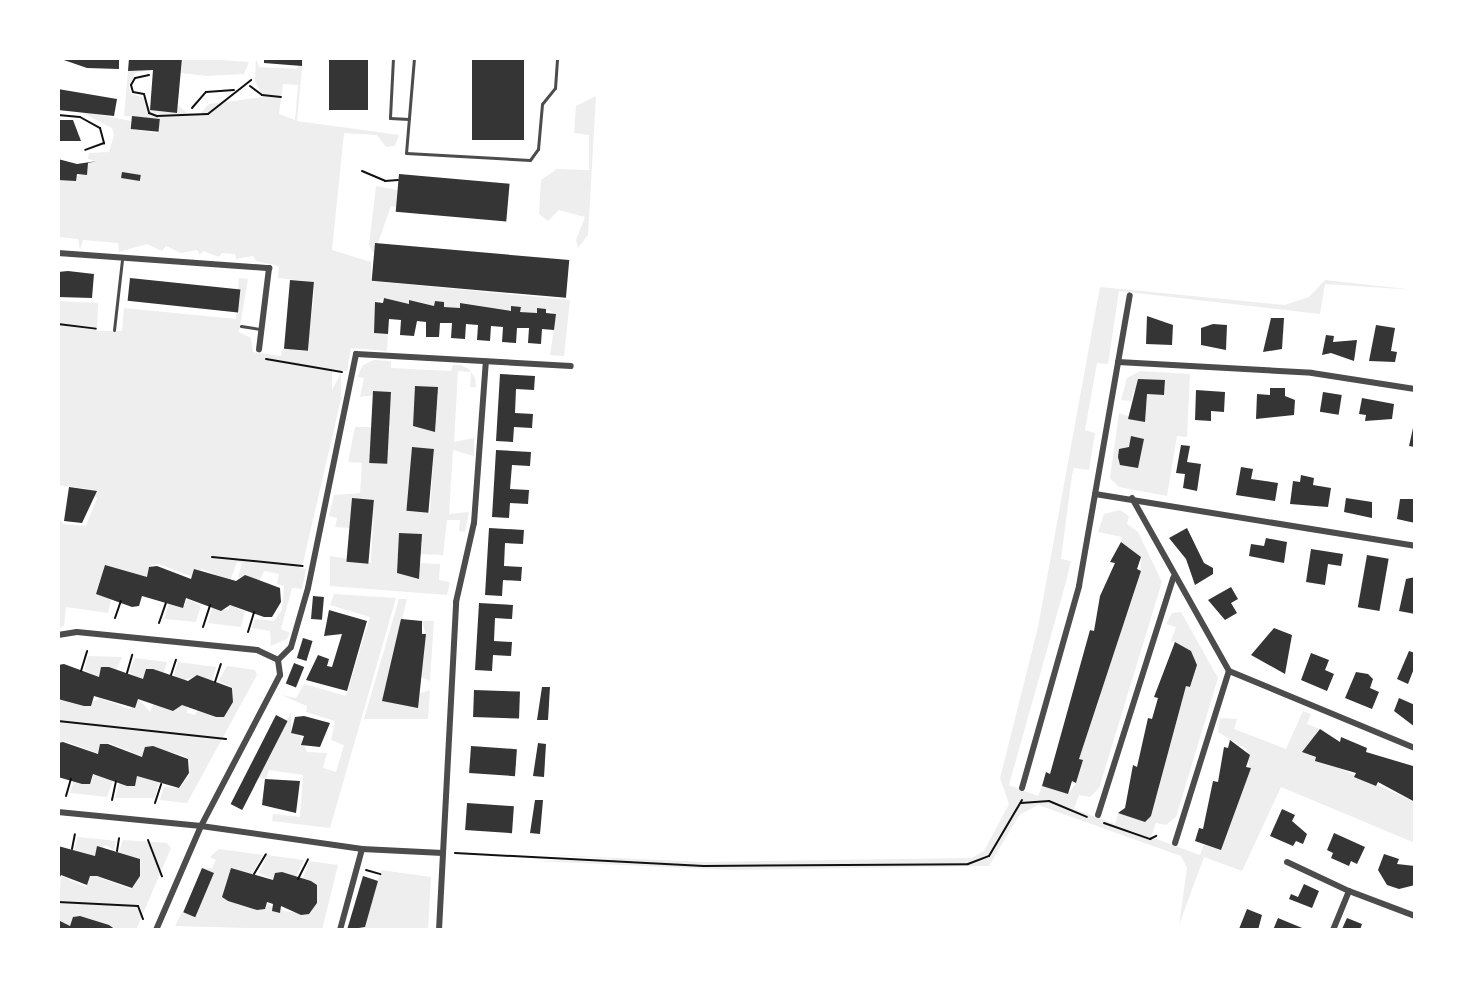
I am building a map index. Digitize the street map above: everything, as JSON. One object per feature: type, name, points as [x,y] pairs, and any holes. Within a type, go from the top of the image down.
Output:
[{"type":"street","points":[[58,253],[122,260],[138,256],[269,268],[259,349]]},
{"type":"street","points":[[1025,790],[1071,621],[1130,295]]},
{"type":"street","points":[[278,660],[291,647],[313,567],[356,354],[571,366]]},
{"type":"street","points":[[439,930],[456,602],[474,523],[486,361]]},
{"type":"street","points":[[1118,362],[1312,373],[1415,389]]},
{"type":"street","points":[[1095,494],[1415,546]]},
{"type":"street","points":[[1132,498],[1173,578],[1229,671],[1415,748]]},
{"type":"street","points":[[1098,815],[1173,578]]},
{"type":"street","points":[[58,635],[77,632],[257,650],[278,660]]},
{"type":"street","points":[[156,930],[201,826],[280,675],[278,660]]},
{"type":"street","points":[[1175,843],[1229,671]]},
{"type":"street","points":[[58,812],[201,826],[362,849],[443,853]]},
{"type":"street","points":[[340,930],[362,849]]},
{"type":"street","points":[[1287,862],[1349,891],[1415,916]]},
{"type":"street","points":[[1333,930],[1349,891]]},
{"type":"lane","points":[[393,58],[390,118],[409,119]]},
{"type":"lane","points":[[414,58],[406,153],[530,160],[538,149],[542,104],[555,88],[557,58]]},
{"type":"lane","points":[[114,330],[122,260]]},
{"type":"lane","points":[[241,326],[262,329]]},
{"type":"path","points":[[149,75],[135,78],[131,85],[133,92],[144,94],[149,113],[157,116],[208,114],[234,90],[251,82],[262,95],[281,97]]},
{"type":"path","points":[[192,108],[206,92],[234,90]]},
{"type":"path","points":[[58,115],[88,120],[100,128],[104,143],[85,150]]},
{"type":"path","points":[[362,171],[385,181],[398,180]]},
{"type":"path","points":[[58,324],[96,329]]},
{"type":"path","points":[[266,354],[265,359],[352,374]]},
{"type":"path","points":[[212,557],[313,567]]},
{"type":"path","points":[[115,618],[121,601]]},
{"type":"path","points":[[159,623],[166,603]]},
{"type":"path","points":[[203,627],[210,605]]},
{"type":"path","points":[[248,632],[254,612]]},
{"type":"path","points":[[81,671],[87,651]]},
{"type":"path","points":[[127,673],[132,655]]},
{"type":"path","points":[[171,675],[176,660]]},
{"type":"path","points":[[215,682],[221,664]]},
{"type":"path","points":[[58,721],[226,739]]},
{"type":"path","points":[[66,796],[71,779]]},
{"type":"path","points":[[112,800],[116,781]]},
{"type":"path","points":[[155,803],[161,784]]},
{"type":"path","points":[[443,853],[704,866],[968,864],[989,856],[1025,790]]},
{"type":"path","points":[[1070,810],[1079,809]]},
{"type":"path","points":[[72,849],[75,834]]},
{"type":"path","points":[[117,851],[119,838]]},
{"type":"path","points":[[148,840],[162,876]]},
{"type":"path","points":[[254,874],[266,854]]},
{"type":"path","points":[[298,879],[308,859]]},
{"type":"path","points":[[369,871],[380,874]]},
{"type":"path","points":[[58,902],[138,906],[143,919]]},
{"type":"shaded area","points":[[182,58],[249,62],[244,74],[207,76],[181,73]]},
{"type":"shaded area","points":[[256,58],[259,67],[297,69],[303,58],[297,121],[399,135],[395,146],[386,147],[377,135],[344,133],[332,250],[371,262],[371,281],[570,300],[564,356],[550,355],[556,314],[546,309],[537,308],[537,313],[520,312],[520,307],[511,311],[461,303],[460,308],[444,307],[444,302],[435,301],[434,306],[384,298],[375,302],[375,333],[388,334],[387,351],[351,348],[347,371],[332,369],[332,390],[341,373],[341,399],[303,563],[297,567],[306,569],[302,589],[292,588],[281,629],[290,633],[287,639],[271,646],[270,631],[252,628],[255,619],[274,621],[282,610],[284,586],[277,584],[279,574],[264,571],[259,582],[238,577],[242,563],[237,562],[230,581],[202,569],[193,577],[159,564],[152,565],[149,578],[105,565],[96,593],[111,600],[108,613],[66,607],[64,626],[58,628],[58,517],[63,524],[86,526],[97,498],[88,489],[58,485],[58,301],[98,303],[97,331],[122,331],[124,308],[236,319],[239,278],[248,279],[239,332],[251,338],[253,352],[281,356],[282,349],[306,351],[314,297],[314,282],[278,278],[279,266],[256,261],[253,256],[236,259],[235,254],[222,253],[219,257],[203,251],[200,255],[197,250],[181,253],[166,246],[162,251],[147,244],[119,252],[118,243],[83,240],[80,250],[78,239],[58,237],[58,180],[87,174],[88,163],[97,161],[88,159],[89,153],[109,152],[114,135],[112,128],[79,111],[131,121],[130,129],[158,133],[160,119],[124,116],[128,71],[153,70],[135,73],[129,86],[131,94],[145,98],[150,110],[177,113],[178,105],[187,113],[201,113],[209,104],[263,97],[255,81]],"holes":[[[283,84],[298,85],[295,120],[279,114]]]},
{"type":"shaded area","points":[[596,96],[588,235],[578,248],[576,240],[585,217],[559,210],[548,221],[539,214],[541,180],[557,169],[589,170],[589,135],[574,133],[576,106]]},
{"type":"shaded area","points":[[376,186],[398,190],[397,207],[391,206],[374,254],[369,245]]},
{"type":"shaded area","points":[[1325,280],[1415,290],[1325,284],[1320,314],[1119,291],[1108,364],[1097,363],[1085,430],[1095,433],[1089,470],[1074,468],[1072,475],[1061,559],[1071,561],[1009,785],[1038,796],[1042,786],[1068,794],[1077,782],[1083,761],[1079,759],[1141,571],[1141,557],[1121,542],[1122,537],[1098,532],[1104,514],[1120,510],[1129,516],[1127,524],[1138,532],[1162,582],[1099,788],[1090,797],[1079,795],[1074,809],[1115,824],[1118,813],[1144,821],[1151,816],[1186,686],[1191,686],[1197,665],[1191,651],[1171,641],[1176,627],[1166,624],[1172,613],[1181,612],[1218,678],[1176,817],[1166,825],[1156,823],[1151,837],[1200,855],[1204,844],[1221,849],[1250,769],[1246,749],[1218,732],[1220,718],[1237,719],[1234,729],[1286,749],[1303,711],[1311,714],[1307,724],[1320,729],[1303,752],[1415,802],[1415,843],[1281,787],[1242,871],[1204,857],[1179,925],[1187,868],[1181,856],[1038,805],[1019,815],[989,866],[732,870],[535,861],[616,859],[535,854],[703,862],[972,858],[984,851],[1009,804],[1000,778],[1038,627],[1100,287],[1285,305],[1309,297]]},
{"type":"shaded area","points":[[374,360],[391,361],[391,368],[451,371],[453,365],[460,365],[471,372],[458,371],[454,442],[474,438],[474,456],[453,450],[449,514],[469,512],[465,532],[459,531],[460,520],[447,520],[443,555],[420,554],[421,534],[399,533],[397,573],[419,579],[420,563],[440,564],[439,580],[450,582],[447,595],[330,586],[330,556],[371,563],[374,500],[352,499],[350,528],[335,527],[337,518],[329,516],[334,495],[360,493],[362,463],[348,462],[355,427],[371,427],[386,463],[391,393],[360,397],[364,378],[357,377],[363,365]],"holes":[[[415,386],[437,387],[435,432],[413,426]],[[412,448],[434,449],[430,513],[408,511]]]},
{"type":"shaded area","points":[[1140,371],[1190,374],[1187,437],[1177,436],[1167,496],[1119,487],[1110,478],[1119,413],[1145,422],[1147,394],[1164,395],[1165,380],[1134,390],[1131,401],[1121,400],[1127,378]]},
{"type":"shaded area","points":[[471,372],[476,387],[470,387]]},
{"type":"shaded area","points":[[334,594],[396,598],[330,828],[272,821],[273,814],[300,817],[303,775],[269,770],[266,779],[258,778],[291,712],[291,733],[300,736],[307,752],[327,753],[323,768],[336,772],[344,745],[331,740],[335,721],[306,712],[307,706],[281,695],[296,698],[304,684],[346,696],[370,617],[330,605]]},
{"type":"shaded area","points":[[187,599],[201,605],[196,622],[164,619],[169,603],[185,605]]},
{"type":"shaded area","points":[[399,599],[407,599],[382,701],[417,707],[418,694],[430,690],[428,719],[364,719]]},
{"type":"shaded area","points":[[230,605],[245,612],[241,627],[208,623],[212,608],[228,610]]},
{"type":"shaded area","points":[[422,621],[434,621],[430,681],[419,676],[426,635]]},
{"type":"shaded area","points":[[88,656],[122,657],[117,669],[109,667],[100,678],[84,670]]},
{"type":"shaded area","points":[[135,658],[167,662],[163,675],[154,669],[144,680],[138,678],[129,672]]},
{"type":"shaded area","points":[[178,662],[216,667],[212,682],[198,675],[182,681],[174,675]]},
{"type":"shaded area","points":[[227,666],[255,670],[257,675],[187,803],[160,800],[164,787],[180,788],[189,776],[190,760],[182,755],[146,746],[144,757],[109,743],[100,754],[65,741],[58,744],[58,699],[64,698],[83,706],[100,698],[129,709],[139,699],[150,712],[154,702],[173,711],[182,704],[188,706],[187,713],[195,715],[198,709],[216,718],[233,702],[233,688],[218,681]]},
{"type":"shaded area","points":[[94,774],[114,778],[107,797],[70,793],[75,777],[91,782]]},
{"type":"shaded area","points":[[138,775],[159,782],[155,798],[115,798],[119,783],[135,785]]},
{"type":"shaded area","points":[[78,837],[116,841],[114,850],[106,845],[95,856],[74,850]]},
{"type":"shaded area","points":[[123,840],[167,843],[171,848],[136,930],[64,925],[58,919],[61,876],[86,887],[90,874],[131,889],[140,874],[141,859],[119,852]]},
{"type":"shaded area","points":[[219,849],[263,855],[252,874],[231,868],[222,897],[265,909],[266,902],[280,913],[282,907],[283,911],[309,914],[317,903],[317,885],[303,878],[309,861],[338,865],[322,930],[175,926],[182,912],[194,917],[214,874],[202,868],[212,868],[216,860],[210,857]]},
{"type":"shaded area","points":[[267,855],[304,860],[295,879],[276,873],[273,880],[259,873]]},
{"type":"shaded area","points":[[381,870],[431,877],[428,930],[364,930]]},
{"type":"building","points":[[58,58],[119,58],[119,69],[87,68]]},
{"type":"building","points":[[129,58],[182,58],[177,113],[150,110],[153,70],[128,71]]},
{"type":"building","points":[[264,58],[302,58],[302,66],[264,63]]},
{"type":"building","points":[[329,58],[368,58],[368,110],[329,110]]},
{"type":"building","points":[[472,58],[524,58],[524,140],[472,140]]},
{"type":"building","points":[[58,89],[117,99],[114,116],[58,110]]},
{"type":"building","points":[[132,116],[160,119],[158,132],[131,129]]},
{"type":"building","points":[[58,120],[73,120],[81,141],[58,141]]},
{"type":"building","points":[[58,159],[77,164],[97,161],[88,163],[87,175],[77,174],[76,181],[58,180]]},
{"type":"building","points":[[122,172],[141,175],[140,181],[121,178]]},
{"type":"building","points":[[399,174],[510,184],[506,222],[396,212]]},
{"type":"building","points":[[375,243],[569,260],[566,298],[372,281]]},
{"type":"building","points":[[58,272],[94,274],[92,298],[58,297]]},
{"type":"building","points":[[130,278],[240,290],[238,312],[128,301]]},
{"type":"building","points":[[290,280],[314,282],[308,351],[284,349]]},
{"type":"building","points":[[384,298],[434,306],[435,301],[444,302],[444,307],[460,308],[460,303],[511,311],[511,306],[521,307],[520,312],[537,313],[537,308],[546,309],[546,313],[556,314],[554,330],[542,329],[541,344],[528,343],[529,328],[517,328],[516,343],[502,342],[503,327],[491,326],[490,341],[477,340],[478,325],[466,324],[465,339],[451,338],[452,323],[440,323],[439,337],[426,337],[426,322],[417,321],[414,336],[400,335],[401,320],[389,319],[388,334],[374,333],[375,302],[383,303]]},
{"type":"building","points":[[1147,316],[1173,325],[1172,345],[1146,344]]},
{"type":"building","points":[[1271,318],[1284,318],[1282,349],[1263,352]]},
{"type":"building","points":[[1213,324],[1227,325],[1226,350],[1201,345],[1201,328]]},
{"type":"building","points":[[1376,325],[1395,328],[1391,351],[1397,352],[1395,362],[1369,361]]},
{"type":"building","points":[[1326,335],[1334,336],[1333,342],[1357,340],[1354,361],[1331,353],[1322,355]]},
{"type":"building","points":[[500,374],[535,376],[534,390],[516,389],[515,413],[533,414],[532,428],[514,427],[513,442],[496,441]]},
{"type":"building","points":[[1138,379],[1165,380],[1164,395],[1147,394],[1145,422],[1128,419]]},
{"type":"building","points":[[415,386],[438,387],[435,432],[413,426]]},
{"type":"building","points":[[1270,388],[1285,388],[1285,396],[1295,400],[1294,415],[1256,419],[1257,394],[1270,395]]},
{"type":"building","points":[[1196,390],[1225,392],[1224,412],[1211,411],[1211,421],[1195,420]]},
{"type":"building","points":[[373,391],[391,392],[387,464],[369,463]]},
{"type":"building","points":[[1323,392],[1342,395],[1339,415],[1320,412]]},
{"type":"building","points":[[1362,398],[1394,404],[1392,419],[1365,421],[1366,415],[1359,414]]},
{"type":"building","points":[[1415,419],[1415,447],[1409,446]]},
{"type":"building","points":[[1131,436],[1144,439],[1138,468],[1120,465],[1118,457],[1119,449],[1129,447]]},
{"type":"building","points":[[1181,445],[1190,446],[1187,462],[1201,464],[1197,491],[1183,488],[1185,474],[1176,473]]},
{"type":"building","points":[[412,447],[434,449],[428,513],[406,511]]},
{"type":"building","points":[[496,450],[531,452],[530,466],[512,465],[510,489],[529,490],[528,504],[510,503],[509,518],[492,517]]},
{"type":"building","points":[[1241,467],[1253,469],[1251,479],[1278,483],[1275,501],[1236,495]]},
{"type":"building","points":[[1301,475],[1314,478],[1313,485],[1331,488],[1328,507],[1290,504],[1293,481],[1300,482]]},
{"type":"building","points":[[69,487],[97,491],[82,523],[64,521]]},
{"type":"building","points":[[352,498],[374,500],[368,564],[346,562]]},
{"type":"building","points":[[1346,498],[1372,502],[1372,518],[1344,512]]},
{"type":"building","points":[[1400,499],[1415,499],[1415,523],[1397,519]]},
{"type":"building","points":[[489,528],[524,530],[523,544],[505,543],[504,566],[522,567],[521,581],[503,580],[502,596],[485,595]]},
{"type":"building","points":[[1187,528],[1204,563],[1213,568],[1213,574],[1195,585],[1186,559],[1169,538]]},
{"type":"building","points":[[399,533],[422,534],[419,579],[397,573]]},
{"type":"building","points":[[1266,538],[1287,542],[1284,563],[1249,556],[1251,544],[1264,546]]},
{"type":"building","points":[[1121,542],[1141,557],[1137,569],[1141,571],[1079,759],[1083,760],[1076,783],[1072,781],[1068,794],[1042,786],[1046,772],[1050,774],[1090,630],[1094,631],[1100,596],[1115,563],[1110,562]]},
{"type":"building","points":[[1311,549],[1343,554],[1341,566],[1328,564],[1325,585],[1306,582]]},
{"type":"building","points":[[1367,555],[1389,559],[1379,611],[1358,607]]},
{"type":"building","points":[[105,565],[147,577],[149,567],[157,566],[191,579],[194,569],[236,581],[245,575],[280,588],[281,602],[272,617],[230,605],[221,611],[186,598],[183,608],[142,596],[139,606],[132,607],[96,594]]},
{"type":"building","points":[[1415,577],[1415,614],[1399,611],[1406,579]]},
{"type":"building","points":[[1231,587],[1238,599],[1231,603],[1237,613],[1225,620],[1208,600]]},
{"type":"building","points":[[313,596],[324,597],[322,620],[311,619]]},
{"type":"building","points":[[479,603],[513,605],[512,619],[495,618],[494,641],[512,642],[511,656],[493,655],[492,671],[475,670]]},
{"type":"building","points":[[329,610],[367,621],[347,691],[306,680],[318,655],[329,659],[327,666],[332,667],[342,634],[324,636]]},
{"type":"building","points":[[401,619],[422,621],[422,634],[426,634],[418,708],[382,701]]},
{"type":"building","points":[[1274,628],[1292,635],[1285,674],[1251,655]]},
{"type":"building","points":[[303,638],[313,641],[306,661],[297,658]]},
{"type":"building","points":[[1175,642],[1191,651],[1197,665],[1190,687],[1186,686],[1151,816],[1145,822],[1118,813],[1125,808],[1133,765],[1137,767],[1148,718],[1152,719],[1158,698],[1154,697]]},
{"type":"building","points":[[1409,651],[1415,653],[1415,666],[1408,684],[1397,679]]},
{"type":"building","points":[[1311,653],[1329,660],[1325,670],[1334,674],[1327,691],[1301,680]]},
{"type":"building","points":[[294,663],[304,667],[296,688],[286,683]]},
{"type":"building","points":[[64,664],[99,677],[101,667],[143,679],[146,669],[188,681],[197,675],[232,688],[233,702],[224,717],[182,705],[173,711],[138,699],[135,708],[94,696],[91,706],[84,706],[58,699],[58,665]]},
{"type":"building","points":[[1356,672],[1368,674],[1373,679],[1370,688],[1379,692],[1372,709],[1345,698]]},
{"type":"building","points":[[542,687],[550,687],[548,720],[537,720]]},
{"type":"building","points":[[474,690],[520,692],[519,719],[473,717]]},
{"type":"building","points":[[1399,698],[1415,705],[1415,727],[1394,711]]},
{"type":"building","points":[[276,715],[288,721],[242,810],[231,804]]},
{"type":"building","points":[[304,716],[330,723],[320,747],[301,745],[304,736],[291,733],[295,717]]},
{"type":"building","points":[[1320,729],[1340,742],[1341,737],[1367,748],[1366,752],[1413,766],[1415,802],[1378,782],[1376,786],[1354,777],[1356,773],[1315,761],[1316,757],[1302,752]]},
{"type":"building","points":[[1230,740],[1250,755],[1246,767],[1251,768],[1221,850],[1195,841],[1199,828],[1203,829],[1213,781],[1218,782],[1224,747],[1228,748]]},
{"type":"building","points":[[58,743],[98,754],[100,744],[108,744],[142,757],[145,747],[153,746],[188,759],[189,773],[179,788],[137,776],[135,786],[127,786],[93,774],[90,784],[82,784],[58,777]]},
{"type":"building","points":[[538,743],[546,744],[544,777],[533,776]]},
{"type":"building","points":[[471,746],[517,749],[515,776],[469,773]]},
{"type":"building","points":[[265,779],[300,781],[296,813],[262,805]]},
{"type":"building","points":[[535,800],[543,800],[540,834],[530,833]]},
{"type":"building","points":[[467,803],[514,806],[512,833],[465,830]]},
{"type":"building","points":[[1282,809],[1295,815],[1292,821],[1307,834],[1303,844],[1296,841],[1293,846],[1270,836]]},
{"type":"building","points":[[1334,833],[1365,847],[1357,864],[1351,861],[1349,866],[1331,858],[1333,853],[1327,850]]},
{"type":"building","points":[[58,846],[95,856],[97,846],[140,859],[140,876],[132,888],[97,876],[90,876],[87,885],[61,875],[58,881]]},
{"type":"building","points":[[1384,854],[1399,859],[1397,864],[1415,866],[1415,885],[1399,889],[1387,885],[1378,870]]},
{"type":"building","points":[[202,868],[214,873],[195,917],[183,912]]},
{"type":"building","points":[[231,868],[273,880],[275,873],[282,872],[311,881],[317,885],[317,903],[309,914],[301,915],[281,906],[280,913],[272,911],[273,904],[267,902],[265,909],[257,910],[228,901],[222,897]]},
{"type":"building","points":[[363,876],[378,881],[365,927],[347,930]]},
{"type":"building","points":[[1304,884],[1319,891],[1312,908],[1289,899],[1291,894],[1298,897]]},
{"type":"building","points":[[1247,909],[1262,915],[1258,930],[1239,929]]},
{"type":"building","points":[[80,916],[116,930],[58,930],[58,920],[70,926],[73,917]]},
{"type":"building","points":[[1278,918],[1307,930],[1273,930]]},
{"type":"building","points":[[1347,918],[1362,924],[1360,930],[1342,929]]}]
